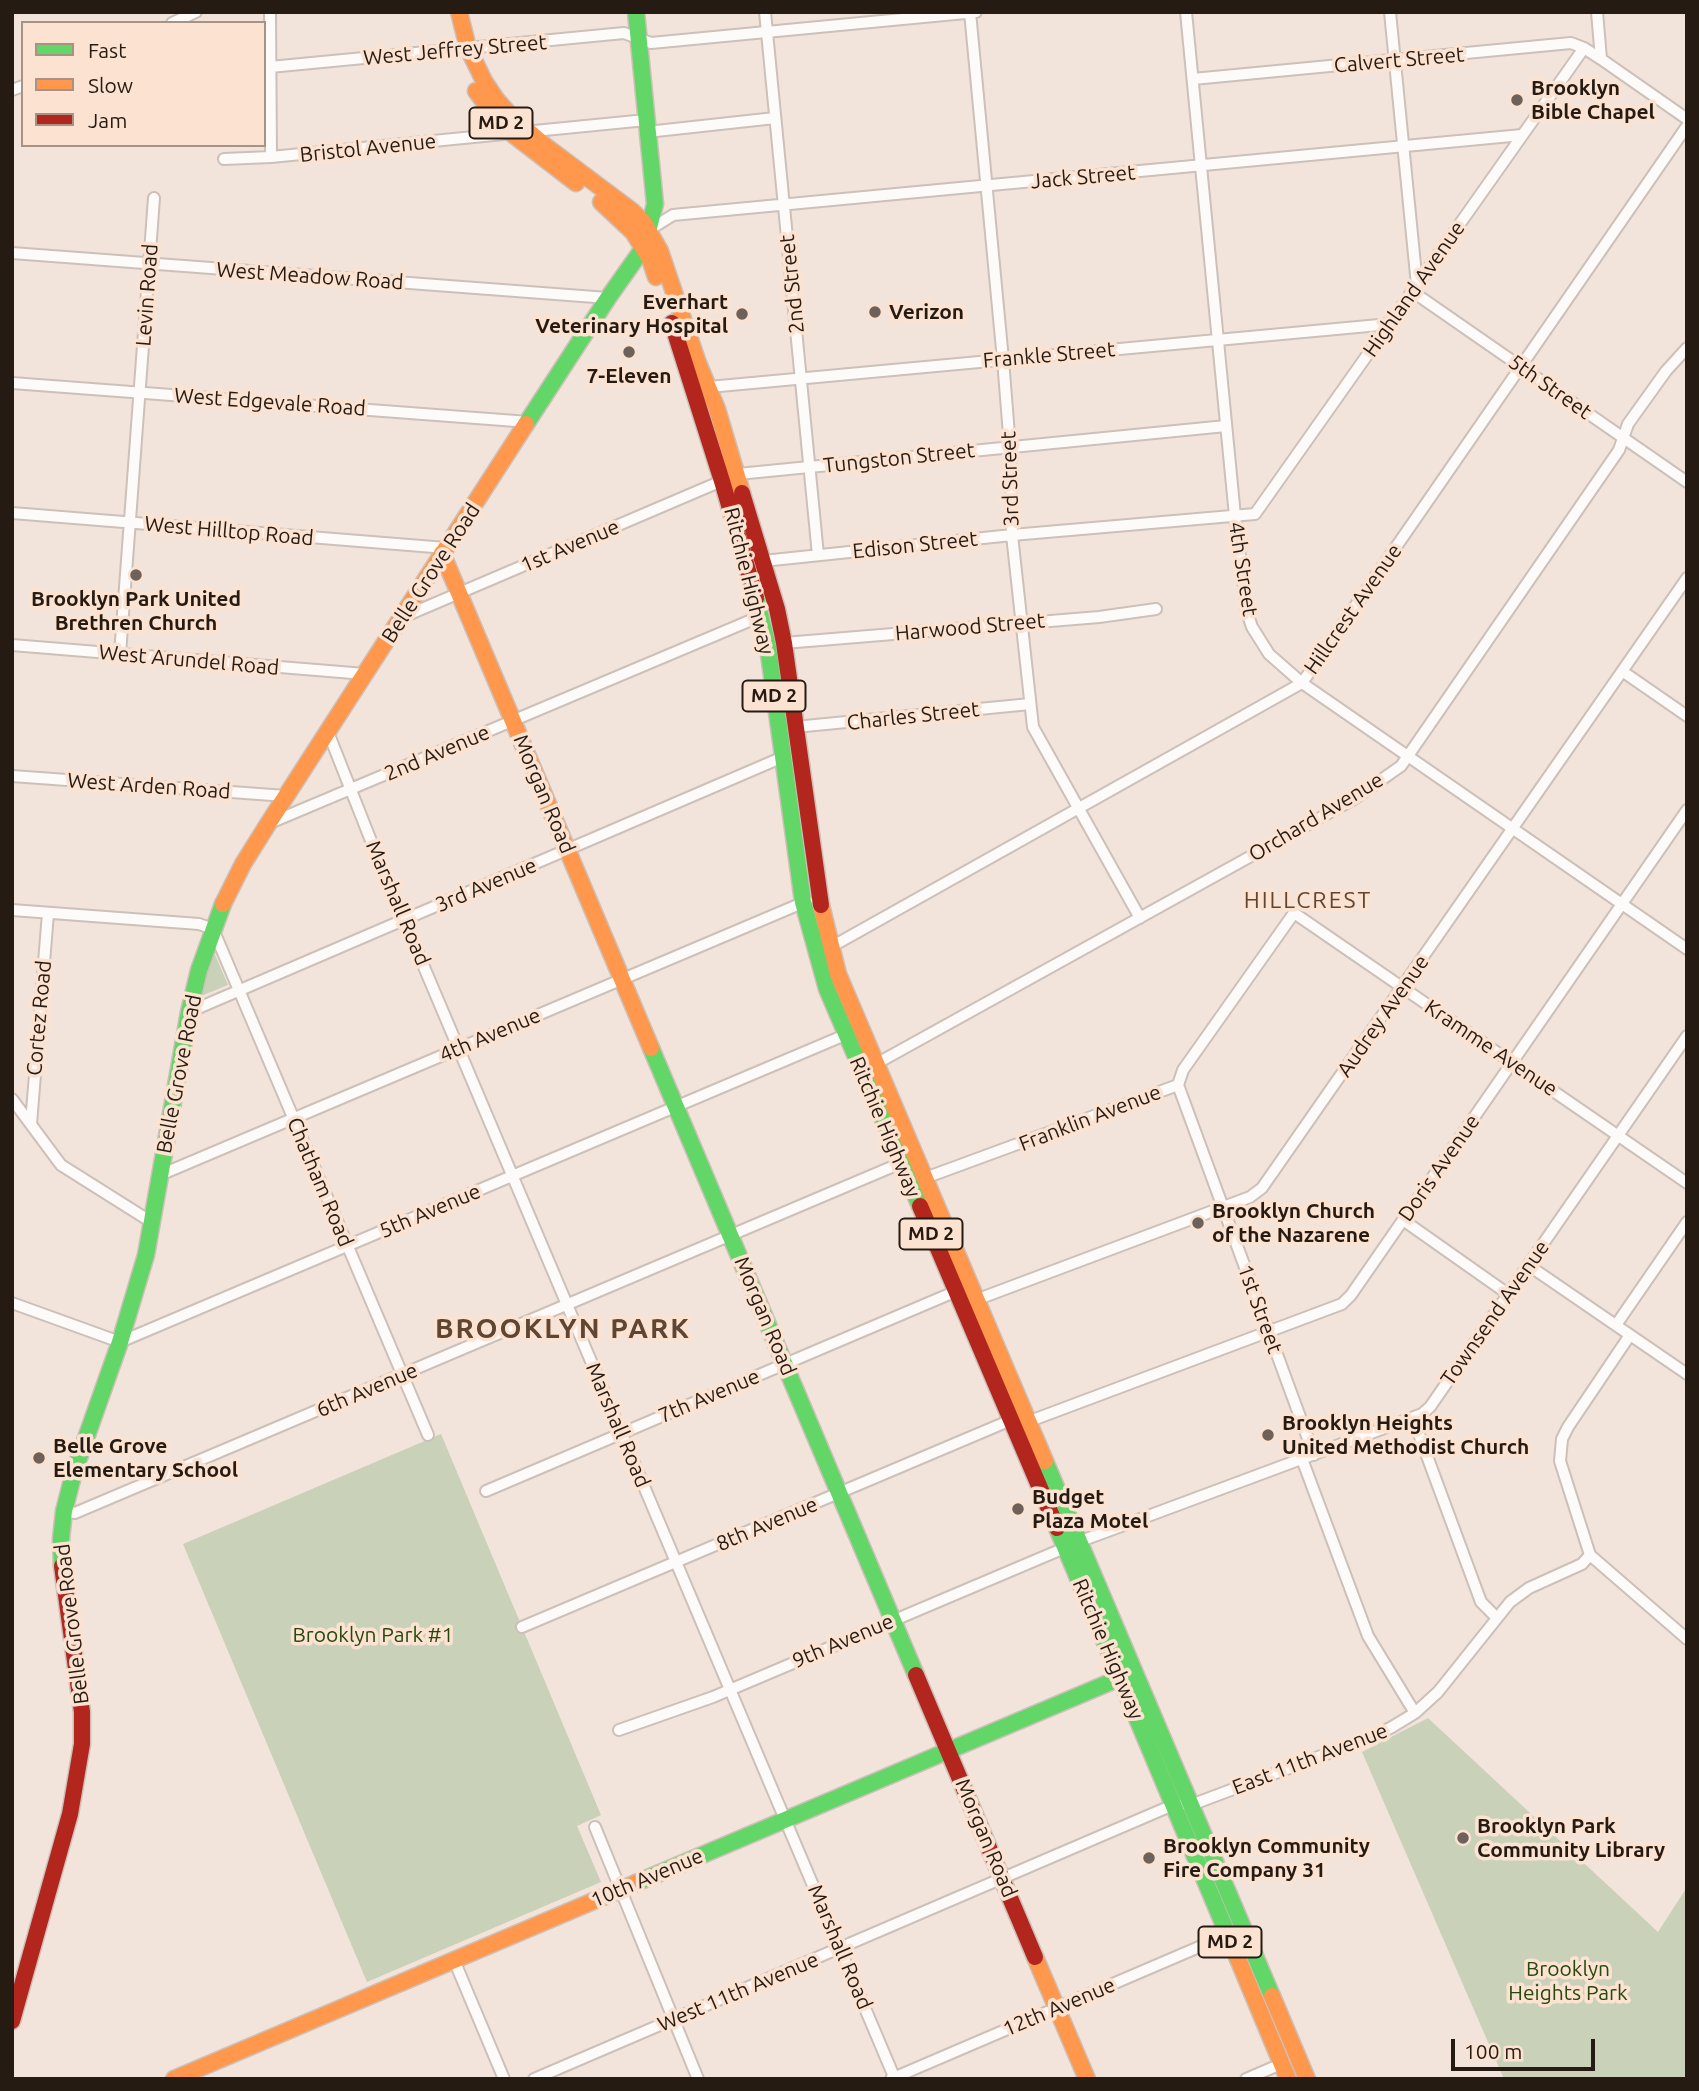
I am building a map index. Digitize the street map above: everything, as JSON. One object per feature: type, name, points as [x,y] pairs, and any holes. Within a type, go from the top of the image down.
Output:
[{"type":"main road","name":"MD 2","points":[[446,12],[472,85],[496,118],[511,133]]},
{"type":"main road","name":"MD 2","points":[[459,12],[461,49],[496,99],[529,132],[615,197],[649,230]]},
{"type":"main road","name":"Belle Grove Road","points":[[12,2021],[70,1814],[82,1744],[82,1712],[62,1576],[61,1539],[64,1511],[74,1472],[120,1342],[146,1255],[189,1012],[199,970],[213,929],[243,864],[608,298],[644,247],[655,204],[636,12]]},
{"type":"main road","name":"Ritchie Highway","points":[[511,133],[625,221],[644,247],[663,295],[723,481],[761,616],[768,647],[803,902],[827,989],[1285,2071]]},
{"type":"main road","name":"Ritchie Highway","points":[[649,230],[660,251],[698,363],[709,387],[763,561],[784,643],[819,896],[847,998],[1030,1421],[1307,2079]]},
{"type":"main road","name":"Morgan Road","points":[[444,551],[459,593],[567,850],[1087,2079]]},
{"type":"main road","name":"10th Avenue","points":[[174,2079],[197,2074],[454,1960],[1120,1678]]},
{"type":"street","points":[[176,21],[196,12]]},
{"type":"street","points":[[270,12],[271,157]]},
{"type":"street","name":"2nd Street","points":[[765,12],[818,555]]},
{"type":"street","name":"West Jeffrey Street","points":[[270,67],[624,33],[651,43],[976,12]]},
{"type":"street","name":"4th Street","points":[[1186,12],[1235,516],[1247,612],[1252,627],[1269,654],[1302,683],[1687,949]]},
{"type":"street","points":[[1390,12],[1415,288]]},
{"type":"street","points":[[1597,12],[1601,59]]},
{"type":"street","name":"3rd Street","points":[[970,13],[1003,360],[1010,447],[1012,535],[1033,727],[1140,918]]},
{"type":"street","name":"Calvert Street","points":[[1193,79],[1571,43],[1601,59],[1687,119]]},
{"type":"street","name":"Highland Avenue","points":[[1235,516],[1255,514],[1584,48]]},
{"type":"street","points":[[647,126],[775,118]]},
{"type":"street","name":"Bristol Avenue","points":[[224,159],[271,157],[511,133],[647,126]]},
{"type":"street","name":"Hillcrest Avenue","points":[[831,947],[1302,683],[1687,126]]},
{"type":"street","name":"Jack Street","points":[[649,230],[673,215],[1522,135]]},
{"type":"street","name":"Levin Road","points":[[120,654],[154,198]]},
{"type":"street","name":"West Meadow Road","points":[[12,253],[608,298]]},
{"type":"street","name":"5th Street","points":[[1415,288],[1687,482]]},
{"type":"street","name":"Frankle Street","points":[[709,387],[1390,324]]},
{"type":"street","name":"Orchard Avenue","points":[[861,1072],[1354,799],[1401,765],[1619,450],[1628,424],[1666,371],[1687,348]]},
{"type":"street","name":"West Edgevale Road","points":[[12,383],[529,422]]},
{"type":"street","name":"Tungston Street","points":[[738,474],[1226,426]]},
{"type":"street","name":"1st Avenue","points":[[402,617],[738,474]]},
{"type":"street","name":"West Hilltop Road","points":[[12,513],[444,551]]},
{"type":"street","name":"Edison Street","points":[[763,561],[1012,535],[1235,516]]},
{"type":"street","name":"Audrey Avenue","points":[[959,1299],[1250,1197],[1267,1183],[1687,578]]},
{"type":"street","name":"Harwood Street","points":[[784,643],[1099,617],[1156,609]]},
{"type":"street","name":"2nd Avenue","points":[[268,824],[761,616]]},
{"type":"street","name":"West Arundel Road","points":[[12,645],[365,674]]},
{"type":"street","points":[[1622,671],[1687,716]]},
{"type":"street","name":"Charles Street","points":[[795,727],[1030,704]]},
{"type":"street","name":"Marshall Road","points":[[327,732],[894,2078]]},
{"type":"street","name":"3rd Avenue","points":[[189,1012],[783,757]]},
{"type":"street","name":"West Arden Road","points":[[12,776],[286,796]]},
{"type":"street","name":"Doris Avenue","points":[[1011,1420],[1030,1421],[1342,1304],[1687,810]]},
{"type":"street","name":"4th Avenue","points":[[160,1175],[819,896]]},
{"type":"street","points":[[12,910],[199,924],[213,929]]},
{"type":"street","name":"Cortez Road","points":[[31,1124],[48,912]]},
{"type":"street","name":"Kramme Avenue","points":[[1294,913],[1687,1183]]},
{"type":"street","name":"Franklin Avenue","points":[[925,1178],[1178,1085],[1184,1070],[1294,913]]},
{"type":"street","name":"Chatham Road","points":[[213,929],[428,1435]]},
{"type":"street","name":"5th Avenue","points":[[120,1342],[845,1035]]},
{"type":"street","name":"Townsend Avenue","points":[[1065,1548],[1422,1414],[1430,1407],[1687,1036]]},
{"type":"street","name":"1st Street","points":[[1178,1085],[1314,1454]]},
{"type":"street","points":[[12,1099],[61,1165],[153,1223]]},
{"type":"street","name":"6th Avenue","points":[[64,1511],[75,1513],[901,1163]]},
{"type":"street","points":[[1403,1220],[1508,1294]]},
{"type":"street","points":[[1616,1325],[1687,1222]]},
{"type":"street","points":[[1528,1265],[1687,1374]]},
{"type":"street","name":"7th Avenue","points":[[486,1491],[785,1364],[959,1299]]},
{"type":"street","points":[[12,1303],[120,1342]]},
{"type":"street","points":[[1630,1335],[1568,1427],[1560,1450],[1560,1461],[1590,1555],[1687,1639]]},
{"type":"street","points":[[1413,1418],[1481,1602],[1496,1617]]},
{"type":"street","name":"8th Avenue","points":[[522,1627],[1011,1420]]},
{"type":"street","points":[[1301,1459],[1368,1636],[1415,1713]]},
{"type":"street","name":"9th Avenue","points":[[620,1730],[697,1704],[1065,1548]]},
{"type":"street","name":"East 11th Avenue","points":[[1173,1805],[1191,1805],[1374,1736],[1415,1713],[1455,1673],[1496,1617],[1520,1593],[1568,1572],[1582,1564],[1590,1555]]},
{"type":"street","name":"West 11th Avenue","points":[[534,2079],[1173,1805]]},
{"type":"street","points":[[595,1827],[698,2079]]},
{"type":"street","name":"12th Avenue","points":[[894,2078],[1227,1935]]},
{"type":"street","points":[[454,1960],[504,2079]]},
{"type":"street","points":[[1246,2079],[1285,2071]]},
{"type":"green space","points":[[213,950],[228,985],[201,996]]},
{"type":"green space","name":"Brooklyn Park #1","points":[[441,1434],[601,1815],[577,1826],[601,1882],[367,1982],[183,1544]]},
{"type":"green space","name":"Brooklyn Heights Park","points":[[1428,1718],[1658,1932],[1687,1887],[1687,2079],[1504,2079],[1362,1752]]},
{"type":"traffic: fast","points":[[526,424],[644,247],[655,204],[636,12]]},
{"type":"traffic: fast","points":[[756,598],[768,647],[803,902],[827,989],[920,1206]]},
{"type":"traffic: fast","points":[[62,1566],[64,1511],[74,1472],[120,1342],[146,1255],[189,1012],[199,970],[223,904]]},
{"type":"traffic: fast","points":[[651,1048],[916,1675]]},
{"type":"traffic: fast","points":[[1045,1461],[1272,1996]]},
{"type":"traffic: fast","points":[[1057,1528],[1238,1959]]},
{"type":"traffic: fast","points":[[636,1883],[1120,1678]]},
{"type":"traffic: slow","points":[[459,12],[468,48],[496,99],[544,145],[644,223],[660,251],[698,363],[717,409],[742,493]]},
{"type":"traffic: slow","points":[[476,91],[511,133],[576,183]]},
{"type":"traffic: slow","points":[[601,202],[633,232],[650,259],[656,277]]},
{"type":"traffic: slow","points":[[223,904],[243,864],[268,824],[526,424]]},
{"type":"traffic: slow","points":[[442,553],[651,1048]]},
{"type":"traffic: slow","points":[[821,905],[838,974],[1045,1461]]},
{"type":"traffic: slow","points":[[174,2079],[636,1883]]},
{"type":"traffic: slow","points":[[1035,1957],[1087,2079]]},
{"type":"traffic: slow","points":[[1238,1959],[1288,2079]]},
{"type":"traffic: slow","points":[[1272,1996],[1307,2079]]},
{"type":"traffic: jam","points":[[672,323],[756,598]]},
{"type":"traffic: jam","points":[[742,493],[777,609],[784,643],[821,905]]},
{"type":"traffic: jam","points":[[920,1206],[1057,1528]]},
{"type":"traffic: jam","points":[[12,2021],[70,1814],[82,1744],[82,1712],[62,1566]]},
{"type":"traffic: jam","points":[[916,1675],[1035,1957]]},
{"type":"place","name":"Brooklyn Bible Chapel","points":[[1517,100]]},
{"type":"place","name":"Verizon","points":[[875,312]]},
{"type":"place","name":"Everhart Veterinary Hospital","points":[[742,314]]},
{"type":"place","name":"7-Eleven","points":[[629,352]]},
{"type":"place","name":"Brooklyn Park United Brethren Church","points":[[136,575]]},
{"type":"place","name":"Brooklyn Church of the Nazarene","points":[[1198,1223]]},
{"type":"place","name":"Brooklyn Heights United Methodist Church","points":[[1268,1435]]},
{"type":"place","name":"Belle Grove Elementary School","points":[[39,1458]]},
{"type":"place","name":"Budget Plaza Motel","points":[[1018,1509]]},
{"type":"place","name":"Brooklyn Park Community Library","points":[[1463,1838]]},
{"type":"place","name":"Brooklyn Community Fire Company 31","points":[[1149,1858]]},
{"type":"district","name":"HILLCREST","points":[[1308,900]]},
{"type":"district","name":"BROOKLYN PARK","points":[[563,1329]]}]
